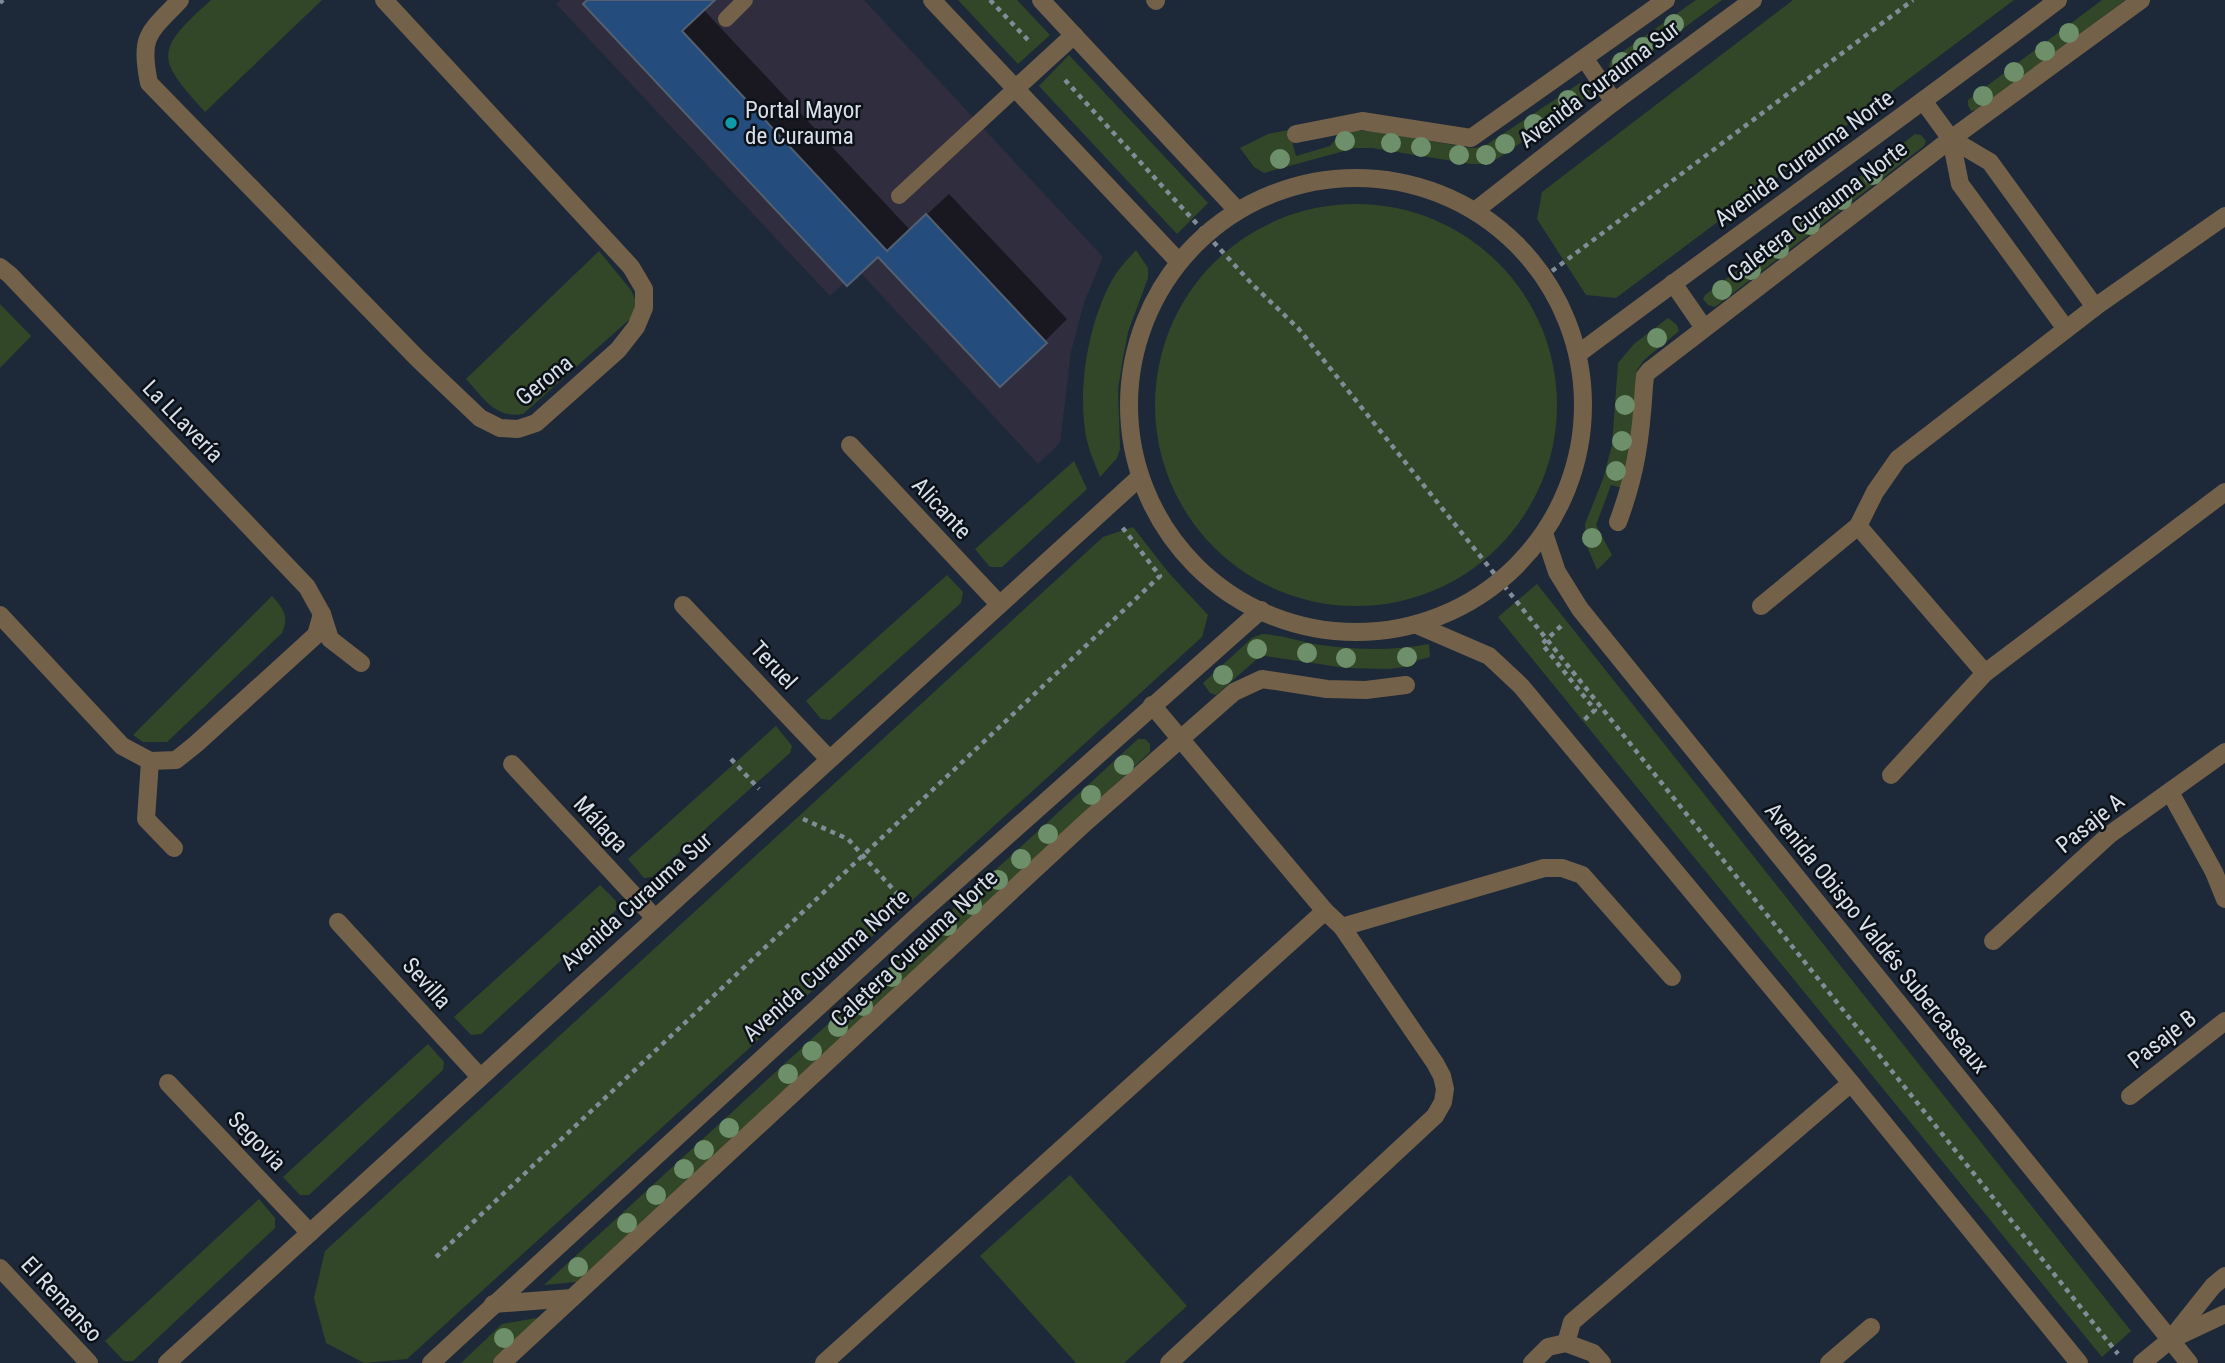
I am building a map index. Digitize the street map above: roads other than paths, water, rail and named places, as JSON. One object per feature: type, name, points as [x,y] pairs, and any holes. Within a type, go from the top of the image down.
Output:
[{"type":"street","name":"Gerona","points":[[180,0],[148,34],[145,63],[149,83],[418,359],[481,418],[499,428],[518,429],[536,423],[618,350],[636,327],[644,308],[644,289],[631,267],[384,0]]},
{"type":"street","points":[[932,0],[1178,261]]},
{"type":"street","points":[[1041,0],[1237,210]]},
{"type":"street","points":[[1296,134],[1362,121],[1471,138],[1667,0]]},
{"type":"street","name":"Avenida Curauma Sur","points":[[1476,209],[1614,102],[1753,0]]},
{"type":"street","name":"Avenida Curauma Norte","points":[[1578,354],[1924,102],[2058,0]]},
{"type":"street","name":"Caletera Curauma Norte","points":[[1618,522],[1639,454],[1645,376],[1951,139],[2141,0]]},
{"type":"street","points":[[1015,89],[1074,35]]},
{"type":"street","points":[[1585,59],[1614,102]]},
{"type":"street","points":[[1924,102],[1951,139],[1990,162],[2095,307]]},
{"type":"street","points":[[1951,139],[1960,184],[2066,329]]},
{"type":"street","points":[[1332,177],[1382,177],[1432,189],[1476,209],[1510,237],[1544,277],[1570,327],[1578,354],[1584,400],[1579,447],[1566,492],[1544,533],[1501,581],[1475,599],[1447,614],[1416,625],[1375,633],[1333,632],[1291,624],[1261,610],[1203,575],[1165,530],[1140,477],[1128,402],[1142,327],[1178,261],[1205,233],[1237,210],[1283,188],[1332,177]]},
{"type":"street","points":[[1761,606],[1858,526],[1875,492],[1898,459],[2095,307],[2225,216]]},
{"type":"street","name":"La LLavería","points":[[0,267],[307,587],[322,614],[330,639],[361,663]]},
{"type":"street","points":[[1673,283],[1704,328]]},
{"type":"street","name":"Alicante","points":[[850,445],[999,604]]},
{"type":"street","name":"Avenida Curauma Sur","points":[[167,1363],[1140,477]]},
{"type":"street","points":[[1891,775],[1985,673],[2225,492]]},
{"type":"street","points":[[1858,526],[1985,673]]},
{"type":"street","name":"Avenida Obispo Valdés Subercaseaux","points":[[1544,533],[1557,572],[1580,609],[2189,1363]]},
{"type":"street","name":"Teruel","points":[[683,605],[829,759]]},
{"type":"street","name":"Avenida Curauma Norte","points":[[431,1363],[917,916],[1261,610]]},
{"type":"street","points":[[0,615],[122,746],[150,761],[176,760],[196,744],[316,635],[322,614]]},
{"type":"street","points":[[1416,625],[1489,656],[1521,686],[1851,1083],[2079,1363]]},
{"type":"street","name":"Caletera Curauma Norte","points":[[502,1363],[1046,858],[1234,692],[1262,679],[1327,689],[1366,690],[1406,685]]},
{"type":"street","points":[[1152,705],[1325,911],[1342,927],[1435,1063],[1445,1089],[1443,1102],[1435,1116],[1169,1363]]},
{"type":"street","name":"Pasaje A","points":[[1993,942],[2109,835],[2225,751]]},
{"type":"street","points":[[150,761],[146,819],[174,848]]},
{"type":"street","name":"Málaga","points":[[512,764],[654,917]]},
{"type":"street","points":[[2170,792],[2214,872],[2225,899]]},
{"type":"street","points":[[1342,927],[1544,868],[1562,868],[1581,875],[1672,977]]},
{"type":"street","points":[[824,1363],[1325,911]]},
{"type":"street","name":"Sevilla","points":[[338,922],[480,1077]]},
{"type":"street","name":"Pasaje B","points":[[2130,1096],[2225,1021]]},
{"type":"street","name":"Segovia","points":[[168,1083],[310,1233]]},
{"type":"street","points":[[1566,1343],[1573,1322],[1851,1083]]},
{"type":"street","name":"El Remanso","points":[[0,1269],[89,1363]]},
{"type":"street","points":[[2142,1363],[2169,1340],[2213,1286],[2225,1276]]},
{"type":"street","points":[[493,1304],[572,1298]]},
{"type":"street","points":[[2169,1340],[2225,1314]]},
{"type":"street","points":[[1829,1363],[1871,1327]]},
{"type":"street","points":[[1532,1363],[1548,1347],[1566,1343],[1593,1353],[1602,1363]]},
{"type":"lane","points":[[726,19],[745,0]]},
{"type":"lane","points":[[899,196],[1015,89]]},
{"type":"place","name":"Portal Mayor de Curauma","points":[[731,123]]}]
